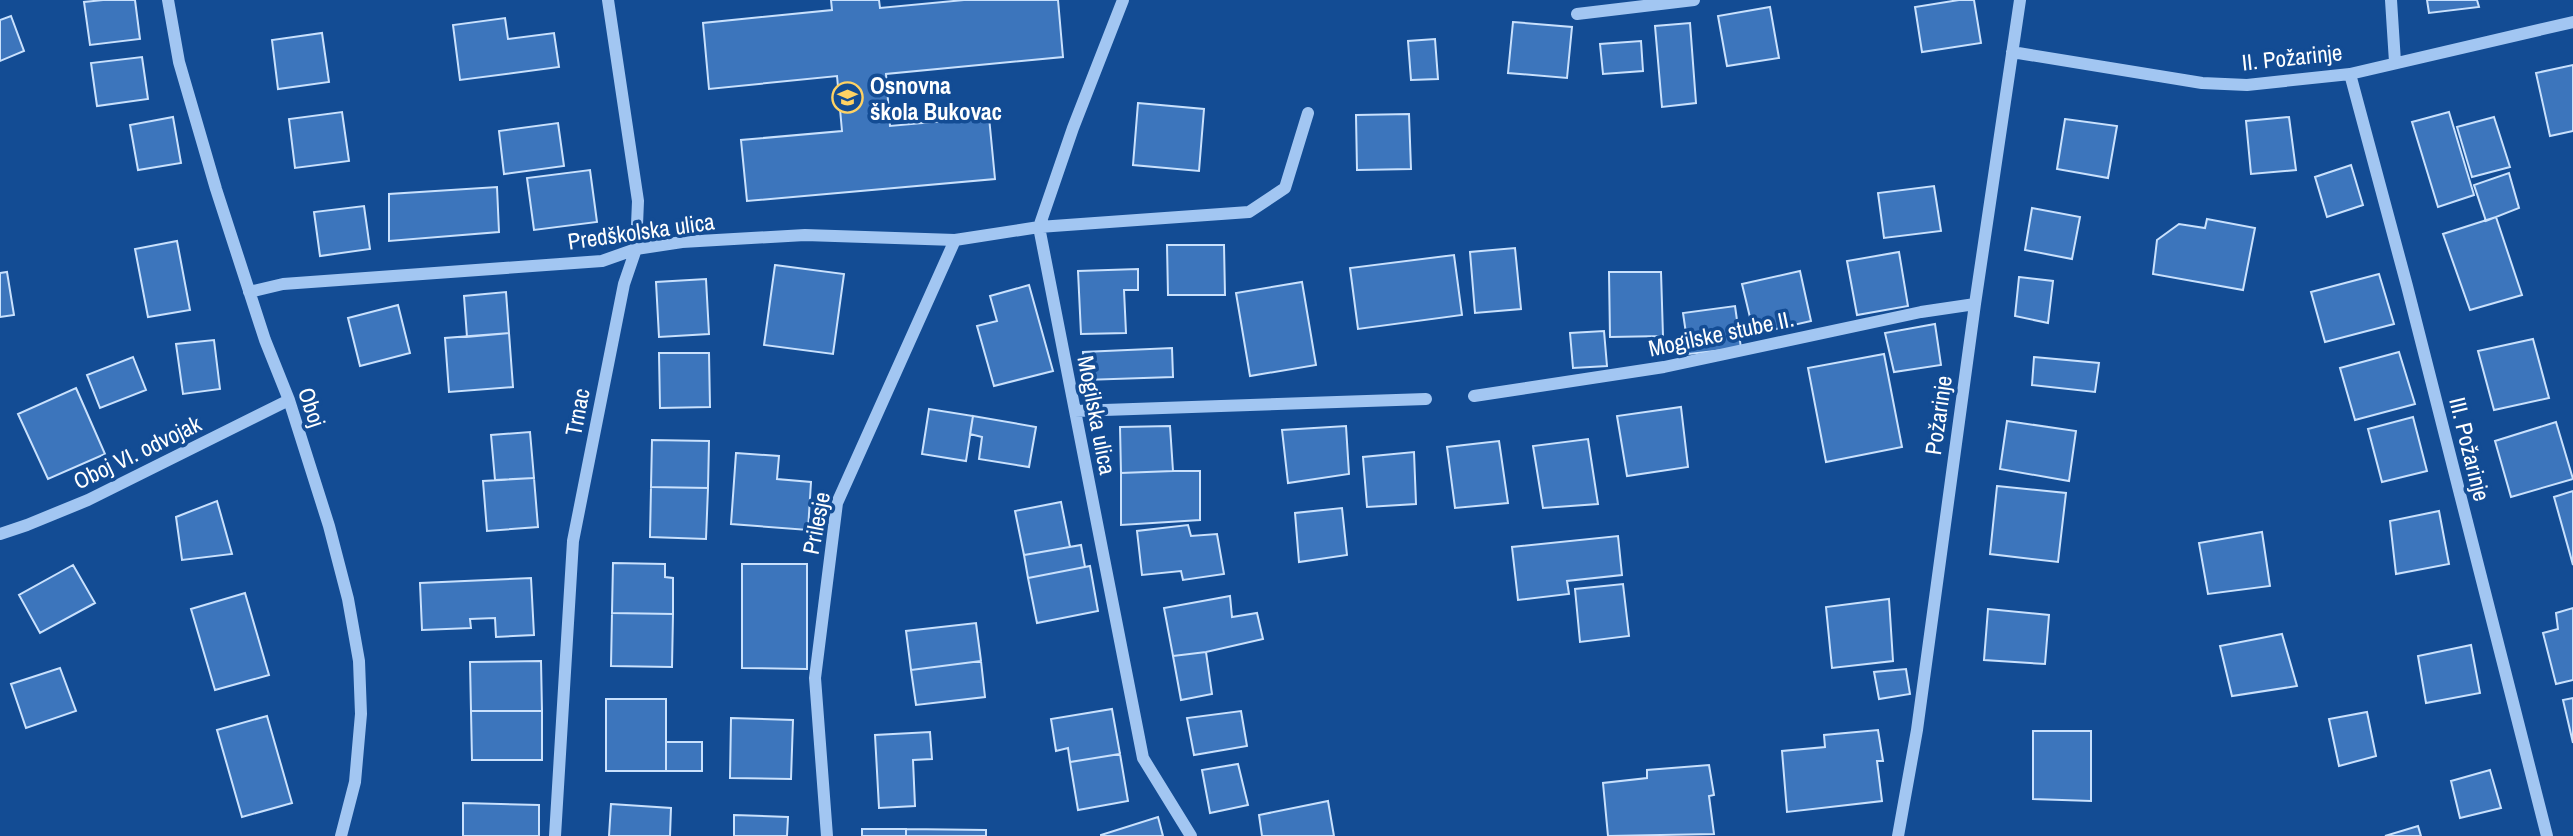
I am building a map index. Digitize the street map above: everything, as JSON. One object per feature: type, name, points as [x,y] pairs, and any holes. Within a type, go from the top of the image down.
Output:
[{"type":"street","name":"Oboj","points":[[168,0],[178,62],[249,292],[289,400],[329,526],[348,599],[359,661],[361,714],[355,782],[341,836]]},
{"type":"street","name":"Trnac","points":[[555,836],[573,541],[624,284],[636,249],[638,201],[608,0]]},
{"type":"street","points":[[1039,227],[1073,128],[1123,0]]},
{"type":"street","points":[[1577,14],[1694,0]]},
{"type":"street","name":"Požarinje","points":[[1898,836],[1917,730],[2020,0]]},
{"type":"street","points":[[2391,0],[2395,62]]},
{"type":"street","name":"II. Požarinje","points":[[2012,51],[2202,83],[2247,85],[2350,74],[2573,22]]},
{"type":"street","name":"III. Požarinje","points":[[2350,74],[2547,836]]},
{"type":"street","name":"Predškolska ulica","points":[[249,292],[283,284],[601,261],[636,249],[681,242],[805,235],[955,240],[1039,227],[1249,212],[1285,188],[1308,113]]},
{"type":"street","name":"Mogilska ulica","points":[[1039,227],[1143,758],[1191,836]]},
{"type":"street","name":"Prilesje","points":[[827,836],[815,678],[837,503],[955,240]]},
{"type":"street","name":"Mogilske stube II.","points":[[1474,396],[1664,368],[1921,312],[1975,304]]},
{"type":"street","points":[[1075,411],[1426,399]]},
{"type":"street","name":"Oboj VI. odvojak","points":[[0,534],[27,526],[88,500],[289,400]]},
{"type":"building","points":[[135,0],[140,39],[90,45],[84,2]]},
{"type":"building","points":[[831,0],[879,0],[880,8],[964,0],[1058,0],[1063,57],[886,74],[890,126],[989,117],[995,179],[747,201],[741,140],[842,131],[837,76],[709,89],[703,23],[832,10]]},
{"type":"building","points":[[1974,0],[1981,43],[1922,52],[1915,7]]},
{"type":"building","points":[[2427,0],[2477,0],[2479,7],[2429,13]]},
{"type":"building","points":[[1770,7],[1779,58],[1727,66],[1718,16]]},
{"type":"building","points":[[11,16],[24,51],[0,61],[0,20]]},
{"type":"building","points":[[505,18],[508,39],[554,33],[559,67],[460,80],[453,25]]},
{"type":"building","points":[[1513,22],[1572,27],[1567,78],[1508,73]]},
{"type":"building","points":[[1690,23],[1696,103],[1662,107],[1655,26]]},
{"type":"building","points":[[322,33],[329,82],[278,89],[272,40]]},
{"type":"building","points":[[1435,39],[1438,79],[1411,80],[1408,41]]},
{"type":"building","points":[[1641,41],[1643,71],[1603,74],[1600,44]]},
{"type":"building","points":[[142,57],[148,99],[97,106],[91,63]]},
{"type":"building","points":[[2573,65],[2573,131],[2550,136],[2536,73]]},
{"type":"building","points":[[1138,103],[1204,109],[1199,171],[1133,165]]},
{"type":"building","points":[[342,112],[349,161],[295,168],[289,119]]},
{"type":"building","points":[[2449,112],[2474,195],[2438,207],[2412,122]]},
{"type":"building","points":[[1409,114],[1411,169],[1357,170],[1356,115]]},
{"type":"building","points":[[173,117],[181,163],[138,170],[130,125]]},
{"type":"building","points":[[2289,117],[2296,170],[2251,174],[2246,121]]},
{"type":"building","points":[[2494,117],[2510,167],[2472,177],[2457,127]]},
{"type":"building","points":[[2065,119],[2117,126],[2108,178],[2057,169]]},
{"type":"building","points":[[558,123],[564,166],[504,174],[499,131]]},
{"type":"building","points":[[2351,165],[2363,205],[2327,217],[2315,177]]},
{"type":"building","points":[[590,170],[597,222],[534,230],[527,178]]},
{"type":"building","points":[[2509,173],[2519,208],[2486,221],[2474,185]]},
{"type":"building","points":[[1934,186],[1941,231],[1884,238],[1878,193]]},
{"type":"building","points":[[497,187],[499,232],[389,241],[389,194]]},
{"type":"building","points":[[364,206],[370,249],[320,256],[314,212]]},
{"type":"building","points":[[2032,208],[2080,217],[2072,259],[2025,250]]},
{"type":"building","points":[[2496,217],[2522,295],[2470,310],[2443,234]]},
{"type":"building","points":[[2207,219],[2255,228],[2243,290],[2153,274],[2157,240],[2179,224],[2205,228]]},
{"type":"building","points":[[177,241],[190,310],[148,317],[135,249]]},
{"type":"building","points":[[1167,245],[1224,245],[1225,295],[1168,295]]},
{"type":"building","points":[[1515,248],[1521,309],[1475,313],[1470,252]]},
{"type":"building","points":[[1899,252],[1908,306],[1857,315],[1847,261]]},
{"type":"building","points":[[1454,255],[1462,315],[1358,329],[1350,268]]},
{"type":"building","points":[[775,265],[844,274],[833,354],[764,345]]},
{"type":"building","points":[[1138,269],[1138,290],[1124,290],[1126,333],[1081,334],[1078,271]]},
{"type":"building","points":[[1800,271],[1811,321],[1754,334],[1742,284]]},
{"type":"building","points":[[7,272],[14,315],[0,317],[0,273]]},
{"type":"building","points":[[1609,272],[1661,272],[1663,336],[1610,337]]},
{"type":"building","points":[[2379,274],[2394,324],[2325,342],[2311,292]]},
{"type":"building","points":[[2019,277],[2053,281],[2048,323],[2015,316]]},
{"type":"building","points":[[706,279],[709,334],[659,337],[656,282]]},
{"type":"building","points":[[1302,282],[1316,365],[1250,376],[1236,293]]},
{"type":"building","points":[[1029,285],[1053,371],[994,386],[977,326],[997,321],[990,296]]},
{"type":"building","points":[[506,292],[509,333],[467,337],[464,296]]},
{"type":"building","points":[[398,305],[410,353],[360,366],[348,318]]},
{"type":"building","points":[[1735,306],[1741,348],[1689,354],[1683,313]]},
{"type":"building","points":[[1935,324],[1941,365],[1894,372],[1885,333]]},
{"type":"building","points":[[1604,331],[1607,366],[1573,368],[1570,333]]},
{"type":"building","points":[[509,333],[513,387],[449,392],[445,338]]},
{"type":"building","points":[[2533,339],[2549,398],[2494,410],[2478,351]]},
{"type":"building","points":[[214,340],[220,389],[183,394],[176,344]]},
{"type":"building","points":[[1172,348],[1173,377],[1084,380],[1083,352]]},
{"type":"building","points":[[2399,352],[2415,404],[2355,420],[2340,368]]},
{"type":"building","points":[[659,353],[709,353],[710,407],[660,408]]},
{"type":"building","points":[[1884,354],[1902,447],[1826,462],[1808,368]]},
{"type":"building","points":[[133,357],[146,390],[100,408],[87,375]]},
{"type":"building","points":[[2034,357],[2099,363],[2095,392],[2032,385]]},
{"type":"building","points":[[76,388],[105,454],[48,479],[18,414]]},
{"type":"building","points":[[1681,407],[1688,467],[1627,476],[1617,416]]},
{"type":"building","points":[[929,409],[973,416],[966,461],[922,454]]},
{"type":"building","points":[[973,416],[1036,427],[1029,467],[979,459],[982,437],[970,434]]},
{"type":"building","points":[[2413,417],[2427,471],[2382,482],[2368,429]]},
{"type":"building","points":[[2007,421],[2076,431],[2069,481],[2000,469]]},
{"type":"building","points":[[2556,422],[2573,479],[2511,497],[2495,441]]},
{"type":"building","points":[[1170,426],[1173,471],[1121,473],[1120,427]]},
{"type":"building","points":[[1346,426],[1349,474],[1288,483],[1282,430]]},
{"type":"building","points":[[530,432],[534,478],[495,480],[491,435]]},
{"type":"building","points":[[1588,439],[1598,504],[1543,508],[1533,446]]},
{"type":"building","points":[[652,440],[709,441],[708,488],[651,487]]},
{"type":"building","points":[[1499,441],[1508,503],[1455,508],[1447,447]]},
{"type":"building","points":[[1414,452],[1416,504],[1367,507],[1363,457]]},
{"type":"building","points":[[736,453],[779,456],[777,479],[811,482],[808,530],[731,524]]},
{"type":"building","points":[[1200,471],[1200,520],[1121,525],[1121,473]]},
{"type":"building","points":[[534,478],[538,527],[487,531],[483,481]]},
{"type":"building","points":[[1997,486],[2066,493],[2058,562],[1990,554]]},
{"type":"building","points":[[651,487],[708,488],[706,539],[650,537]]},
{"type":"building","points":[[2573,491],[2573,565],[2554,497]]},
{"type":"building","points":[[217,501],[232,554],[182,560],[176,517]]},
{"type":"building","points":[[1061,502],[1070,547],[1024,555],[1015,511]]},
{"type":"building","points":[[1342,508],[1347,555],[1299,562],[1295,513]]},
{"type":"building","points":[[2439,511],[2449,564],[2396,574],[2390,521]]},
{"type":"building","points":[[1188,525],[1191,536],[1217,534],[1224,574],[1183,580],[1181,571],[1142,575],[1137,531]]},
{"type":"building","points":[[2262,532],[2270,586],[2208,594],[2199,543]]},
{"type":"building","points":[[1618,536],[1622,575],[1567,581],[1569,594],[1518,600],[1512,547]]},
{"type":"building","points":[[1081,545],[1085,567],[1028,578],[1024,555]]},
{"type":"building","points":[[613,563],[665,564],[665,577],[673,578],[673,614],[612,613]]},
{"type":"building","points":[[742,564],[807,564],[807,669],[742,668]]},
{"type":"building","points":[[73,565],[95,603],[40,633],[19,595]]},
{"type":"building","points":[[1090,566],[1098,611],[1037,623],[1028,578]]},
{"type":"building","points":[[531,578],[534,635],[496,637],[495,618],[470,619],[471,628],[422,630],[420,583]]},
{"type":"building","points":[[1623,584],[1629,636],[1580,642],[1575,589]]},
{"type":"building","points":[[245,593],[269,675],[215,690],[191,609]]},
{"type":"building","points":[[1230,596],[1232,617],[1257,613],[1263,639],[1206,652],[1173,656],[1164,608]]},
{"type":"building","points":[[1889,599],[1893,661],[1832,668],[1826,607]]},
{"type":"building","points":[[2573,608],[2573,680],[2556,684],[2543,633],[2558,629],[2556,613]]},
{"type":"building","points":[[1988,609],[2049,615],[2045,664],[1984,660]]},
{"type":"building","points":[[612,613],[673,614],[672,667],[611,666]]},
{"type":"building","points":[[976,623],[981,661],[911,670],[906,631]]},
{"type":"building","points":[[2282,634],[2297,686],[2232,696],[2220,646]]},
{"type":"building","points":[[2471,645],[2480,693],[2426,703],[2418,656]]},
{"type":"building","points":[[1206,652],[1212,694],[1181,700],[1173,656]]},
{"type":"building","points":[[541,661],[542,711],[471,711],[470,662]]},
{"type":"building","points":[[981,661],[985,697],[916,705],[911,670]]},
{"type":"building","points":[[60,668],[76,711],[26,728],[11,684]]},
{"type":"building","points":[[1906,669],[1910,694],[1879,699],[1874,672]]},
{"type":"building","points":[[2573,698],[2573,743],[2563,700]]},
{"type":"building","points":[[606,699],[666,699],[666,771],[606,771]]},
{"type":"building","points":[[1112,709],[1120,754],[1070,762],[1068,748],[1056,751],[1051,719]]},
{"type":"building","points":[[471,711],[542,711],[542,760],[472,760]]},
{"type":"building","points":[[1241,711],[1247,746],[1194,755],[1187,718]]},
{"type":"building","points":[[2367,712],[2376,756],[2339,766],[2329,719]]},
{"type":"building","points":[[267,716],[292,803],[242,817],[217,730]]},
{"type":"building","points":[[731,718],[793,720],[791,779],[730,778]]},
{"type":"building","points":[[1878,730],[1883,761],[1877,761],[1882,801],[1787,812],[1782,751],[1825,747],[1824,735]]},
{"type":"building","points":[[2033,731],[2091,731],[2091,801],[2033,799]]},
{"type":"building","points":[[930,732],[932,759],[913,760],[915,806],[879,808],[875,735]]},
{"type":"building","points":[[666,742],[702,742],[702,771],[666,771]]},
{"type":"building","points":[[1120,754],[1128,801],[1078,810],[1070,762]]},
{"type":"building","points":[[1238,764],[1248,805],[1210,813],[1202,770]]},
{"type":"building","points":[[1709,765],[1714,795],[1709,796],[1714,834],[1608,836],[1603,783],[1647,778],[1647,770]]},
{"type":"building","points":[[2490,770],[2501,808],[2460,818],[2451,781]]},
{"type":"building","points":[[1328,801],[1334,836],[1262,836],[1259,815]]},
{"type":"building","points":[[463,803],[539,805],[539,836],[463,836]]},
{"type":"building","points":[[611,804],[671,808],[670,836],[609,836]]},
{"type":"building","points":[[734,815],[788,817],[787,836],[734,836]]},
{"type":"building","points":[[1158,817],[1163,836],[1101,836],[1101,835]]},
{"type":"building","points":[[2418,826],[2421,836],[2385,836]]},
{"type":"building","points":[[862,829],[906,829],[906,836],[862,836]]},
{"type":"building","points":[[906,829],[986,830],[986,836],[906,836]]},
{"type":"place","name":"Osnovna škola Bukovac","points":[[847,98]]}]
